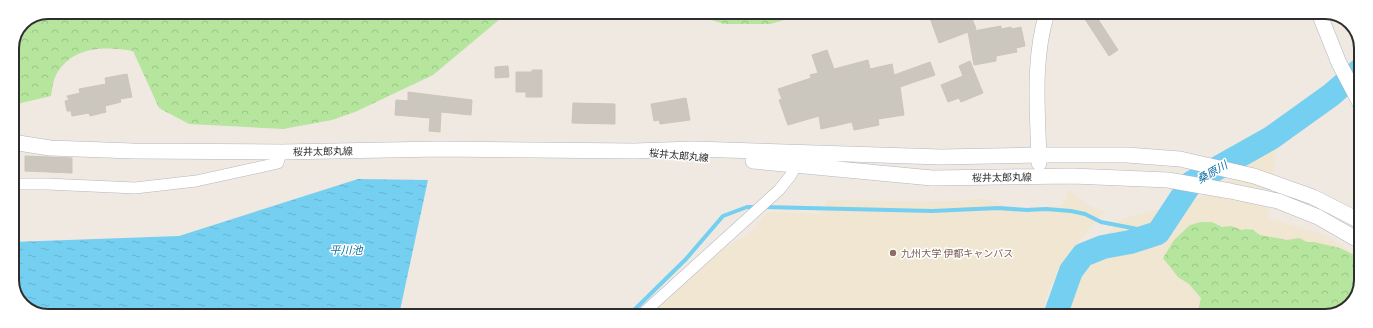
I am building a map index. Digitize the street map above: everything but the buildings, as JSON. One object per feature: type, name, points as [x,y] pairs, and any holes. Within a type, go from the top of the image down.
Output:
[{"type":"main road","points":[[1039,176],[1038,73],[1041,32],[1045,19]]},
{"type":"main road","points":[[1322,19],[1342,68],[1354,90]]},
{"type":"main road","name":"桜井太郎丸線","points":[[19,143],[50,148],[133,151],[281,152],[440,149],[634,151],[694,149],[800,159],[932,178],[1072,176],[1168,180],[1278,201],[1318,217],[1354,238]]},
{"type":"main road","name":"桜井太郎丸線","points":[[800,159],[1039,155],[1127,155],[1180,159],[1254,176],[1313,197],[1354,217]]},
{"type":"street","points":[[19,184],[135,188],[196,182],[278,163],[281,152]]},
{"type":"street","points":[[648,309],[779,190],[791,175],[800,159]]},
{"type":"shaded area","points":[[1278,138],[1267,218],[1325,235],[1354,253],[1354,280],[1352,289],[1349,296],[1336,307],[1325,309],[1061,309],[1065,294],[1084,259],[1118,222],[1123,219],[1196,199],[1224,185],[1265,147]]},
{"type":"shaded area","name":"九州大学 伊都キャンパス","points":[[1069,189],[1090,206],[1105,211],[1067,255],[1057,272],[1046,298],[1044,309],[655,309],[687,279],[720,251],[750,233],[768,212],[820,214],[828,200],[923,202],[981,199],[997,202],[1014,212],[1032,207],[1063,205]]},
{"type":"green space","points":[[500,19],[433,75],[355,112],[332,120],[283,129],[189,124],[159,108],[133,51],[122,49],[90,50],[71,58],[63,65],[56,75],[53,82],[51,96],[19,104],[19,48],[21,37],[27,27],[37,21],[42,20]]},
{"type":"green space","points":[[708,19],[788,19],[770,24],[724,24]]},
{"type":"green space","points":[[1201,222],[1212,222],[1222,227],[1231,226],[1242,230],[1253,230],[1260,235],[1287,240],[1299,238],[1307,242],[1314,242],[1340,248],[1354,255],[1354,280],[1350,294],[1344,302],[1336,307],[1325,309],[1199,309],[1201,298],[1189,284],[1178,277],[1163,258],[1174,240],[1190,225]]},
{"type":"water","name":"平川池","points":[[358,179],[428,180],[400,309],[48,309],[33,305],[26,299],[21,291],[19,282],[19,242],[179,236]]},
{"type":"waterway","name":"桑原川","points":[[1057,309],[1071,271],[1083,255],[1103,247],[1130,242],[1158,233],[1191,183],[1271,138],[1331,95],[1354,75]]},
{"type":"waterway","points":[[635,309],[686,259],[723,216],[747,207],[757,207]]},
{"type":"waterway","points":[[764,207],[932,211],[998,208],[1027,210],[1046,209],[1071,211],[1085,214],[1101,222],[1158,233]]},
{"type":"place","name":"九州大学 伊都キャンパス","points":[[893,253]]}]
